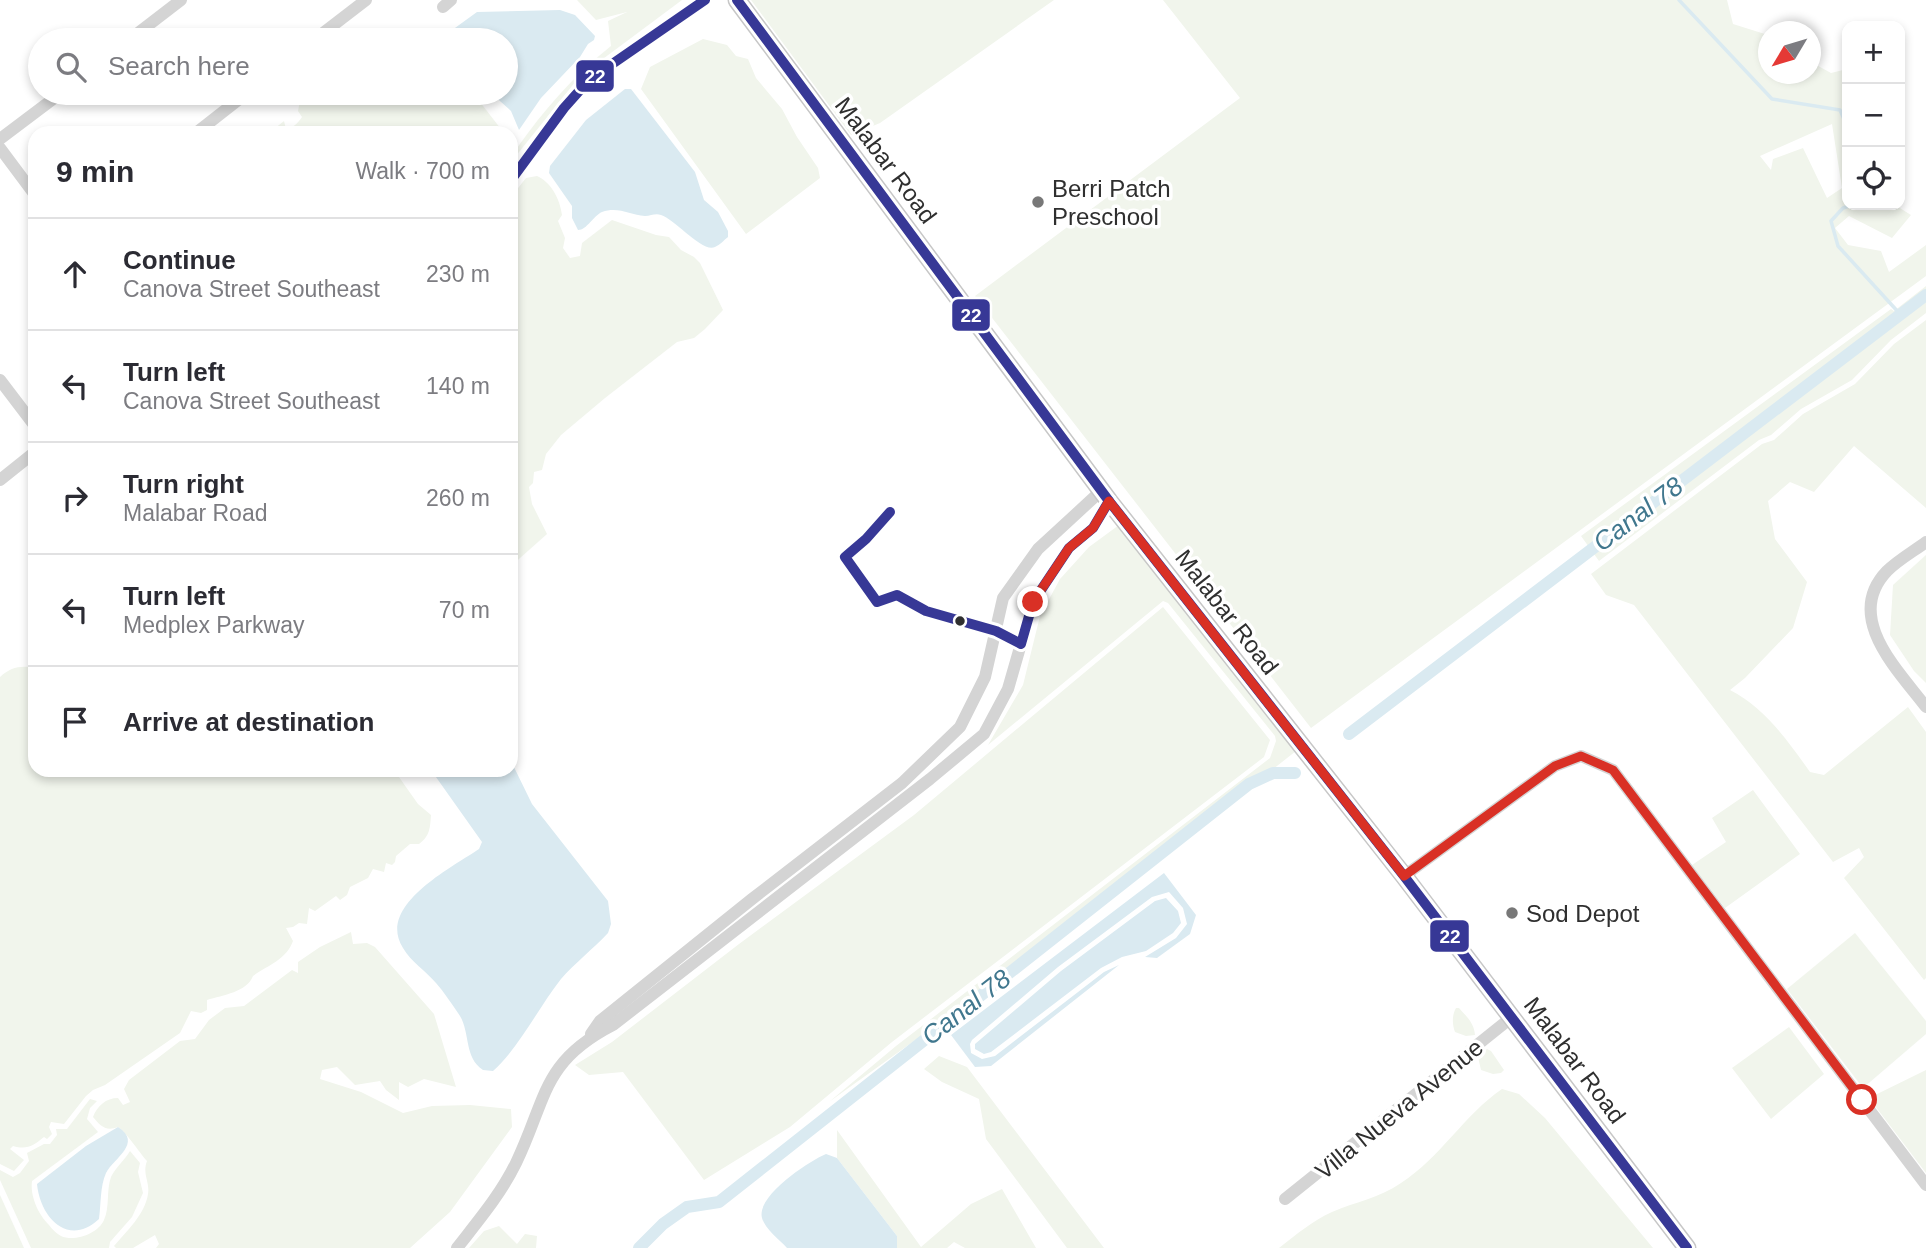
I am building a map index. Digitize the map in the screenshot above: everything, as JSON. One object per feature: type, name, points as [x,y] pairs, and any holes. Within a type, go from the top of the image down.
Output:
[{"type":"main road","name":"Malabar Road","points":[[737,0],[1105,495],[1404,876],[1687,1248]]},
{"type":"street","points":[[145,28],[181,0]]},
{"type":"street","points":[[330,28],[366,0]]},
{"type":"street","points":[[0,139],[45,105]]},
{"type":"street","points":[[204,126],[231,105]]},
{"type":"street","points":[[0,148],[28,186]]},
{"type":"street","points":[[0,380],[28,417]]},
{"type":"street","points":[[0,480],[28,458]]},
{"type":"street","points":[[457,1248],[488,1209],[516,1163],[543,1093],[564,1059],[589,1037],[612,1025],[924,784],[984,734],[1008,689],[1033,602],[1069,548],[1093,528],[1105,495]]},
{"type":"street","points":[[589,1037],[600,1021],[902,783],[960,727],[985,677],[1003,598],[1038,549],[1105,495]]},
{"type":"street","points":[[1926,542],[1887,572],[1873,592],[1869,613],[1875,634],[1888,656],[1926,707]]},
{"type":"street","points":[[1404,876],[1555,766],[1581,756],[1613,770],[1926,1185]]},
{"type":"street","name":"Villa Nueva Avenue","points":[[1286,1199],[1512,1017]]},
{"type":"shaded area","points":[[577,0],[682,0],[580,76],[518,153],[518,147],[560,94],[611,46],[608,21],[627,12],[596,20]]},
{"type":"shaded area","points":[[751,0],[1054,0],[880,123],[851,135]]},
{"type":"shaded area","points":[[1163,0],[1727,0],[1733,24],[1758,32],[1758,84],[1821,84],[1821,68],[1831,73],[1842,70],[1842,188],[1842,210],[1903,210],[1911,215],[1892,238],[1849,216],[1835,228],[1848,245],[1881,251],[1889,272],[1926,245],[1926,276],[1311,728],[975,296],[1240,98]],"holes":[[[1832,124],[1842,188],[1827,198],[1803,148],[1773,159],[1771,170],[1760,156]]]},
{"type":"shaded area","points":[[560,10],[575,15],[595,36],[580,57],[541,98],[519,130],[511,111],[504,105],[518,105],[518,28],[455,28],[477,12]]},
{"type":"shaded area","points":[[703,39],[727,45],[736,56],[748,59],[756,78],[782,109],[818,168],[820,178],[746,234],[641,89],[650,67]]},
{"type":"shaded area","points":[[625,89],[631,89],[695,172],[704,200],[718,212],[728,231],[728,237],[717,246],[710,248],[703,245],[659,214],[645,216],[608,210],[578,230],[572,218],[572,206],[549,173],[550,166],[586,120]]},
{"type":"shaded area","points":[[299,105],[482,105],[499,126],[293,126],[302,117],[298,111]]},
{"type":"shaded area","points":[[537,176],[547,182],[557,197],[562,215],[558,221],[565,238],[563,248],[570,258],[580,256],[582,243],[612,220],[669,237],[681,250],[700,263],[723,310],[694,338],[677,342],[561,435],[546,454],[542,470],[534,472],[533,483],[529,487],[532,504],[547,534],[518,560],[518,188],[526,178]]},
{"type":"shaded area","points":[[1926,286],[1926,313],[1891,340],[1852,380],[1801,409],[1771,435],[1759,440],[1599,561],[1581,536]]},
{"type":"shaded area","points":[[1926,320],[1926,508],[1854,446],[1814,492],[1790,482],[1768,501],[1775,539],[1807,582],[1793,628],[1730,690],[1743,697],[1765,716],[1810,772],[1824,775],[1908,707],[1926,732],[1924,980],[1844,878],[1864,857],[1859,848],[1833,862],[1634,605],[1606,595],[1591,574],[1762,444],[1774,440],[1803,414],[1855,384],[1894,344]]},
{"type":"shaded area","points":[[1119,525],[1296,751],[1042,949],[829,1102],[896,1046],[1270,758],[1275,736],[1168,603],[1163,601],[988,745],[1023,685],[1040,616],[1060,579],[1089,547]]},
{"type":"shaded area","points":[[1926,555],[1926,683],[1914,671],[1890,635],[1893,585]]},
{"type":"shaded area","points":[[1163,607],[1270,740],[1264,757],[892,1042],[790,1127],[704,1180],[623,1072],[589,1075],[575,1065],[612,1042],[914,815]]},
{"type":"shaded area","points":[[28,667],[28,777],[399,777],[418,804],[431,815],[430,828],[425,838],[419,844],[410,844],[396,856],[392,865],[386,863],[384,872],[373,869],[368,878],[350,887],[347,895],[340,900],[336,896],[315,911],[309,908],[307,924],[299,923],[286,928],[293,941],[290,948],[281,958],[253,976],[246,986],[207,1000],[207,1010],[201,1013],[191,1011],[180,1033],[105,1085],[93,1090],[64,1124],[51,1122],[49,1127],[52,1134],[47,1139],[44,1137],[26,1147],[13,1146],[10,1149],[24,1160],[14,1171],[0,1164],[0,677],[14,668]]},
{"type":"shaded area","points":[[518,775],[532,804],[608,901],[611,924],[608,933],[561,979],[511,1051],[493,1071],[483,1070],[472,1058],[465,1027],[458,1013],[436,983],[406,953],[397,932],[400,917],[420,890],[479,849],[482,842],[436,777]]},
{"type":"shaded area","points":[[1753,790],[1800,854],[1725,908],[1692,865],[1726,842],[1712,818]]},
{"type":"shaded area","points":[[1164,873],[1196,915],[1190,934],[1157,958],[1145,957],[1176,938],[1187,924],[1183,908],[1169,892],[1152,897],[1058,967],[972,1040],[971,1053],[982,1059],[995,1056],[1104,972],[1119,965],[991,1066],[975,1067],[951,1035]]},
{"type":"shaded area","points":[[1166,898],[1178,911],[1181,923],[1173,933],[1146,951],[1122,957],[1101,968],[991,1052],[984,1054],[975,1049],[975,1044],[1061,971],[1155,901]]},
{"type":"shaded area","points":[[351,932],[353,944],[367,943],[375,947],[434,1014],[456,1087],[424,1079],[408,1087],[399,1082],[399,1100],[386,1090],[380,1081],[355,1085],[337,1067],[322,1070],[320,1079],[361,1092],[403,1113],[432,1106],[470,1105],[511,1109],[512,1127],[450,1212],[410,1248],[156,1248],[159,1244],[155,1235],[133,1248],[116,1248],[114,1246],[135,1222],[146,1201],[147,1161],[118,1127],[106,1128],[98,1123],[93,1117],[97,1109],[102,1103],[114,1098],[118,1098],[123,1105],[130,1102],[124,1089],[129,1080],[180,1041],[195,1039],[209,1020],[225,1008],[244,1006],[292,970],[298,973],[298,962],[320,947]]},
{"type":"shaded area","points":[[1855,933],[1926,1021],[1926,1034],[1863,1088],[1787,989]]},
{"type":"shaded area","points":[[1456,1008],[1470,1020],[1475,1035],[1466,1036],[1455,1032],[1453,1020]]},
{"type":"shaded area","points":[[1789,1027],[1824,1074],[1771,1119],[1732,1068]]},
{"type":"shaded area","points":[[1487,1049],[1504,1070],[1501,1073],[1493,1074],[1481,1070],[1478,1057]]},
{"type":"shaded area","points":[[939,1056],[967,1067],[1104,1248],[1067,1248],[986,1139],[979,1099],[942,1082],[924,1069]]},
{"type":"shaded area","points":[[1926,1070],[1926,1173],[1869,1098]]},
{"type":"shaded area","points":[[1502,1089],[1519,1094],[1545,1118],[1653,1248],[1279,1248],[1325,1216],[1401,1183],[1428,1161],[1488,1099]]},
{"type":"shaded area","points":[[90,1099],[97,1101],[90,1108],[87,1119],[98,1132],[32,1181],[32,1193],[38,1210],[61,1236],[72,1238],[91,1233],[104,1220],[111,1177],[130,1151],[140,1163],[138,1172],[143,1193],[132,1217],[110,1242],[109,1248],[31,1248],[0,1180],[0,1170],[13,1177],[20,1173],[29,1161],[27,1153],[44,1144],[50,1144],[57,1135],[56,1129],[67,1129]]},
{"type":"shaded area","points":[[118,1127],[128,1139],[127,1145],[104,1178],[99,1219],[88,1227],[77,1230],[57,1225],[44,1207],[37,1184],[86,1146]]},
{"type":"shaded area","points":[[837,1130],[921,1247],[971,1204],[1002,1189],[1036,1248],[965,1248],[954,1242],[947,1248],[897,1248],[897,1236],[837,1158]]},
{"type":"shaded area","points":[[826,1154],[837,1158],[897,1236],[897,1248],[787,1248],[766,1226],[762,1209],[775,1190],[785,1180]]},
{"type":"shaded area","points":[[0,1195],[24,1248],[0,1248]]},
{"type":"shaded area","points":[[499,1226],[517,1244],[525,1234],[537,1236],[536,1248],[469,1248],[484,1231]]},
{"type":"waterway","points":[[1679,0],[1772,99],[1840,110],[1842,115]]},
{"type":"waterway","points":[[1842,209],[1831,221],[1838,246],[1900,314]]},
{"type":"waterway","name":"Canal 78","points":[[1349,734],[1926,295]]},
{"type":"waterway","name":"Canal 78","points":[[639,1248],[663,1224],[687,1207],[719,1202],[1249,784],[1273,773],[1295,773]]},
{"type":"transit line","name":"22","points":[[518,170],[564,108],[589,80],[705,0]]},
{"type":"transit line","name":"22","points":[[737,0],[1109,501],[1404,876],[1687,1248]]},
{"type":"transit line","name":"22","points":[[890,512],[866,539],[845,557],[877,602],[897,595],[926,611],[996,631],[1021,644],[1033,602],[1069,548],[1093,528],[1109,501]]},
{"type":"place","name":"Berri Patch Preschool","points":[[1038,202]]},
{"type":"place","name":"Sod Depot","points":[[1512,913]]},
{"type":"route","points":[[1033,602],[1069,548],[1093,528],[1109,501],[1404,876],[1555,766],[1581,756],[1613,770],[1862,1100]]}]
